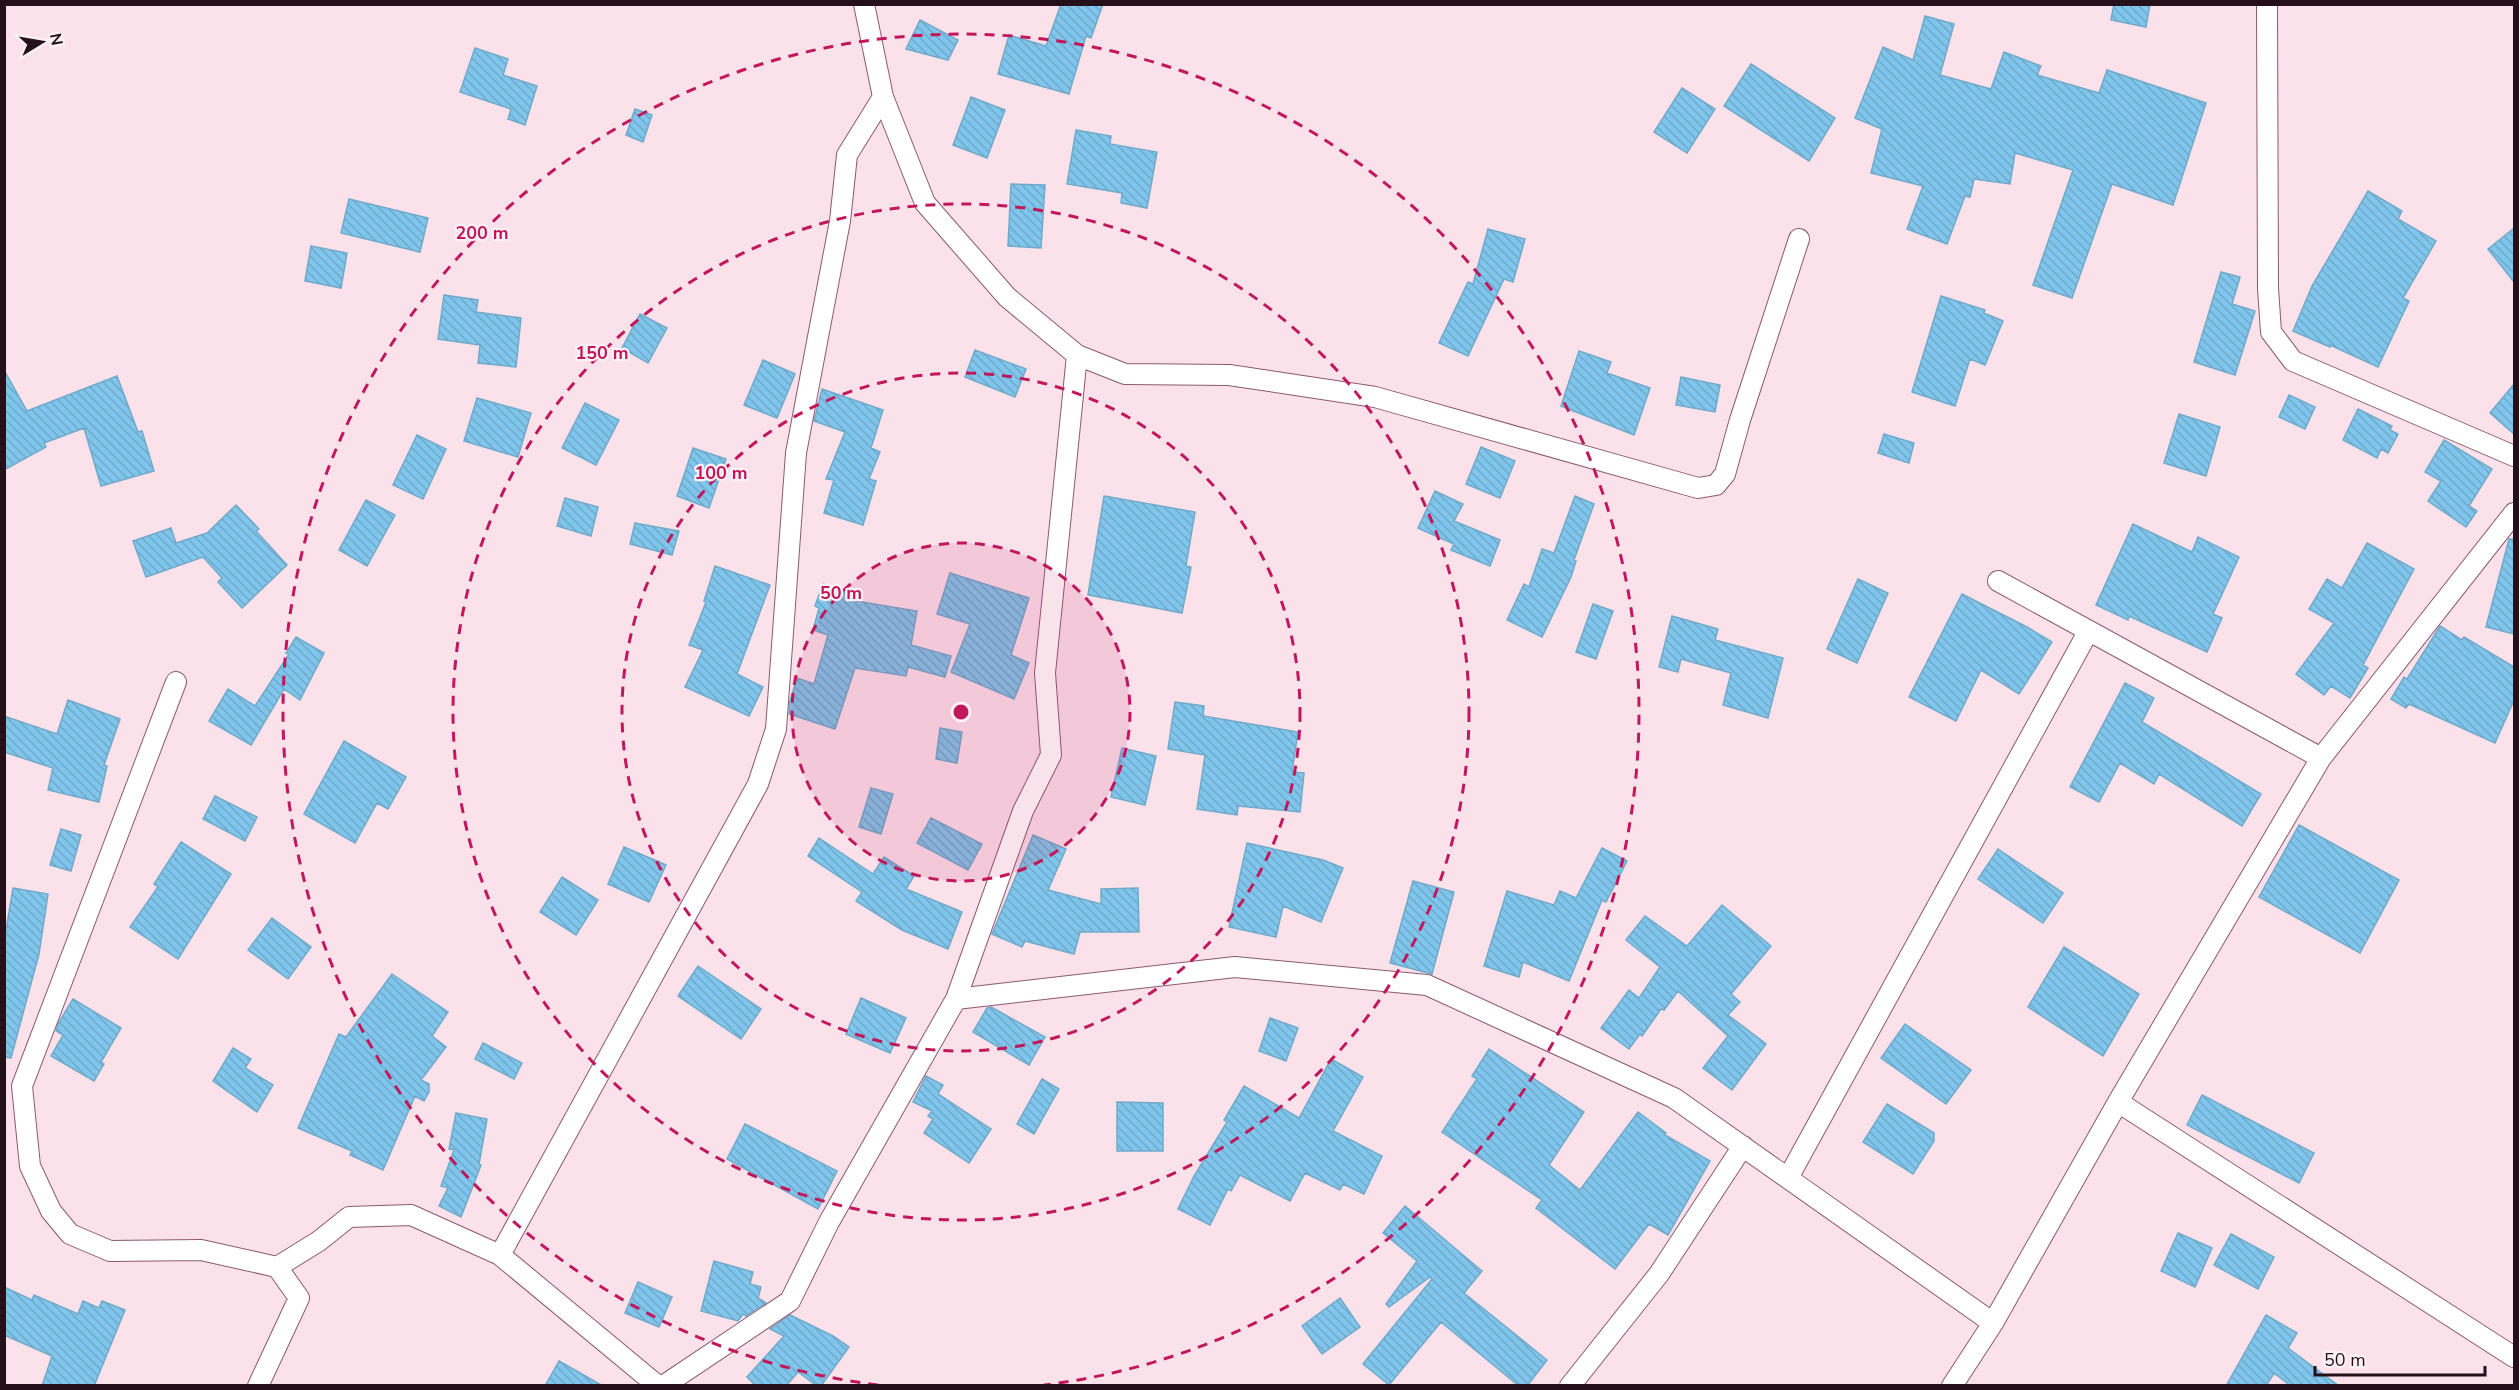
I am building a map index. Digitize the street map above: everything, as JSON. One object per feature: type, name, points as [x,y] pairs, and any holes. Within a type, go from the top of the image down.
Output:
[{"type":"street","points":[[864,4],[883,97],[926,203],[1007,297],[1077,355],[1125,374],[1229,375],[1375,397],[1698,488],[1716,485],[1725,474],[1740,420],[1799,239]]},
{"type":"street","points":[[2267,4],[2268,288],[2271,332],[2293,361],[2514,456]]},
{"type":"street","points":[[500,1255],[758,784],[776,729],[796,453],[840,221],[847,155],[883,97]]},
{"type":"street","points":[[663,1386],[790,1301],[829,1222],[956,999],[1023,811],[1051,755],[1045,672],[1077,355]]},
{"type":"street","points":[[1952,1386],[1993,1323],[2118,1102],[2321,758],[2514,513]]},
{"type":"street","points":[[1998,581],[2321,758]]},
{"type":"street","points":[[1788,1178],[2088,632]]},
{"type":"street","points":[[176,682],[22,1086],[30,1166],[51,1211],[70,1234],[110,1251],[201,1250],[277,1268],[299,1298],[258,1386]]},
{"type":"street","points":[[956,999],[1235,967],[1427,985],[1674,1098],[1993,1323]]},
{"type":"street","points":[[2118,1102],[2514,1357]]},
{"type":"street","points":[[1570,1386],[1659,1274],[1743,1146]]},
{"type":"street","points":[[277,1268],[319,1241],[349,1217],[411,1215],[500,1255],[658,1386]]},
{"type":"building","points":[[1061,4],[1103,4],[1091,38],[1086,36],[1069,94],[998,74],[1009,35],[1046,46]]},
{"type":"building","points":[[2114,4],[2150,4],[2146,27],[2111,20]]},
{"type":"building","points":[[1925,16],[1954,24],[1940,75],[1991,89],[2004,52],[2041,66],[2037,75],[2099,93],[2107,70],[2206,103],[2173,205],[2112,184],[2072,298],[2033,285],[2073,170],[2015,153],[2010,184],[1974,179],[1970,197],[1965,196],[1947,244],[1907,229],[1923,186],[1871,173],[1882,129],[1855,118],[1883,47],[1913,60]]},
{"type":"building","points":[[920,20],[958,40],[948,60],[906,49]]},
{"type":"building","points":[[475,48],[508,59],[503,75],[537,86],[525,125],[508,119],[511,109],[460,92]]},
{"type":"building","points":[[1751,64],[1835,118],[1809,161],[1724,106]]},
{"type":"building","points":[[1682,88],[1715,109],[1687,153],[1654,132]]},
{"type":"building","points":[[971,97],[1005,110],[987,158],[953,145]]},
{"type":"building","points":[[635,109],[652,115],[643,142],[626,135]]},
{"type":"building","points":[[1076,130],[1111,136],[1110,144],[1157,152],[1147,208],[1121,203],[1122,193],[1067,184]]},
{"type":"building","points":[[1011,184],[1045,185],[1041,248],[1008,246]]},
{"type":"building","points":[[2368,191],[2402,211],[2398,219],[2436,241],[2403,298],[2409,301],[2378,367],[2293,331],[2312,286]]},
{"type":"building","points":[[349,199],[428,218],[420,252],[341,233]]},
{"type":"building","points":[[2514,228],[2514,282],[2488,249]]},
{"type":"building","points":[[1488,229],[1525,239],[1513,282],[1504,279],[1468,356],[1439,343],[1468,282],[1473,284]]},
{"type":"building","points":[[311,246],[347,253],[341,288],[305,281]]},
{"type":"building","points":[[2221,272],[2240,277],[2232,304],[2255,311],[2235,375],[2194,362]]},
{"type":"building","points":[[444,295],[478,300],[476,312],[521,318],[516,367],[478,363],[480,345],[438,339]]},
{"type":"building","points":[[1941,296],[1985,310],[1984,313],[2003,321],[1985,365],[1970,359],[1955,406],[1912,392]]},
{"type":"building","points":[[640,314],[667,328],[648,363],[622,348]]},
{"type":"building","points":[[975,350],[1026,369],[1015,397],[965,377]]},
{"type":"building","points":[[1579,351],[1611,362],[1607,373],[1650,388],[1634,435],[1561,406]]},
{"type":"building","points":[[763,360],[795,374],[777,418],[744,405]]},
{"type":"building","points":[[4,370],[27,411],[117,376],[138,432],[142,431],[154,471],[101,486],[84,428],[44,443],[46,447],[4,470]]},
{"type":"building","points":[[1681,377],[1720,385],[1715,412],[1676,405]]},
{"type":"building","points":[[2514,384],[2514,434],[2490,413]]},
{"type":"building","points":[[822,389],[883,410],[871,448],[880,452],[869,479],[876,481],[863,525],[824,513],[834,480],[826,479],[845,432],[814,421]]},
{"type":"building","points":[[2289,395],[2315,407],[2305,429],[2279,417]]},
{"type":"building","points":[[477,398],[531,413],[518,457],[464,441]]},
{"type":"building","points":[[585,403],[619,420],[596,465],[562,448]]},
{"type":"building","points":[[2358,409],[2392,426],[2390,430],[2398,434],[2388,453],[2381,449],[2377,458],[2343,440]]},
{"type":"building","points":[[2179,414],[2220,427],[2206,476],[2164,463]]},
{"type":"building","points":[[1884,434],[1914,443],[1909,463],[1878,453]]},
{"type":"building","points":[[417,435],[446,449],[423,499],[393,485]]},
{"type":"building","points":[[2444,440],[2492,469],[2469,506],[2477,511],[2466,527],[2428,501],[2441,481],[2425,472]]},
{"type":"building","points":[[1481,447],[1515,461],[1500,498],[1466,484]]},
{"type":"building","points":[[693,448],[726,459],[709,508],[677,496]]},
{"type":"building","points":[[1435,491],[1463,504],[1454,521],[1500,540],[1490,566],[1451,550],[1454,544],[1418,528]]},
{"type":"building","points":[[1104,496],[1195,512],[1186,566],[1191,567],[1182,613],[1088,595]]},
{"type":"building","points":[[1575,496],[1594,504],[1574,560],[1576,561],[1571,577],[1542,637],[1507,620],[1524,584],[1529,587],[1542,549],[1554,553]]},
{"type":"building","points":[[565,498],[598,507],[591,536],[557,526]]},
{"type":"building","points":[[366,500],[395,515],[367,566],[339,550]]},
{"type":"building","points":[[236,505],[259,529],[256,531],[287,565],[242,608],[218,582],[222,578],[203,557],[146,577],[133,541],[171,528],[176,543],[207,533]]},
{"type":"building","points":[[635,523],[679,531],[672,555],[630,544]]},
{"type":"building","points":[[2133,524],[2192,552],[2198,537],[2239,557],[2213,614],[2222,618],[2207,652],[2129,616],[2128,620],[2096,605]]},
{"type":"building","points":[[2509,539],[2514,539],[2514,634],[2486,627]]},
{"type":"building","points":[[2367,543],[2414,569],[2363,665],[2368,668],[2350,698],[2331,686],[2324,695],[2296,674],[2334,623],[2309,609],[2327,579],[2342,588]]},
{"type":"building","points":[[715,566],[770,585],[737,674],[763,687],[749,716],[685,687],[703,650],[689,645],[706,602],[704,601]]},
{"type":"building","points":[[950,573],[1029,598],[1011,655],[1029,663],[1014,699],[951,672],[970,624],[937,614]]},
{"type":"building","points":[[1858,579],[1888,593],[1857,663],[1827,649]]},
{"type":"building","points":[[823,584],[852,594],[850,600],[917,611],[911,645],[951,656],[945,677],[908,667],[906,676],[855,668],[835,729],[789,714],[790,701],[797,678],[814,684],[828,635],[813,630],[819,608],[815,606]]},
{"type":"building","points":[[1962,594],[2052,642],[2019,694],[1981,670],[1956,721],[1909,697]]},
{"type":"building","points":[[1593,604],[1613,611],[1596,659],[1576,652]]},
{"type":"building","points":[[1672,616],[1718,629],[1715,640],[1783,658],[1768,718],[1723,705],[1731,673],[1681,659],[1678,672],[1659,667]]},
{"type":"building","points":[[2440,626],[2462,640],[2464,637],[2514,667],[2514,700],[2495,743],[2409,704],[2406,708],[2391,699],[2404,677],[2407,679]]},
{"type":"building","points":[[296,637],[324,653],[300,700],[284,689],[251,745],[209,721],[228,689],[255,706],[289,654],[286,653]]},
{"type":"building","points":[[2125,683],[2154,698],[2142,722],[2261,794],[2242,826],[2159,774],[2154,784],[2120,763],[2099,802],[2070,787]]},
{"type":"building","points":[[68,700],[120,719],[104,765],[107,766],[99,802],[48,790],[53,768],[4,752],[4,716],[57,734]]},
{"type":"building","points":[[1175,702],[1204,706],[1203,716],[1298,732],[1292,772],[1304,773],[1300,812],[1238,806],[1237,815],[1197,809],[1205,755],[1168,749]]},
{"type":"building","points":[[940,728],[962,732],[957,763],[936,759]]},
{"type":"building","points":[[344,741],[406,777],[388,809],[377,803],[355,843],[304,814]]},
{"type":"building","points":[[1122,748],[1156,756],[1145,805],[1111,797]]},
{"type":"building","points":[[871,788],[893,794],[881,834],[859,827]]},
{"type":"building","points":[[215,796],[257,817],[245,841],[203,819]]},
{"type":"building","points":[[931,818],[982,844],[968,870],[917,843]]},
{"type":"building","points":[[2299,825],[2399,880],[2360,953],[2259,897]]},
{"type":"building","points":[[61,829],[81,835],[71,871],[50,865]]},
{"type":"building","points":[[1033,835],[1066,849],[1048,890],[1101,904],[1101,889],[1138,888],[1139,932],[1080,932],[1074,954],[1025,941],[1022,947],[992,934]]},
{"type":"building","points":[[819,838],[873,874],[884,857],[914,876],[906,889],[962,912],[948,949],[902,930],[856,901],[862,892],[808,856]]},
{"type":"building","points":[[181,842],[231,874],[178,959],[130,927],[158,887],[154,884]]},
{"type":"building","points":[[1247,843],[1323,860],[1343,868],[1321,922],[1283,906],[1276,937],[1229,927]]},
{"type":"building","points":[[624,847],[666,865],[649,902],[608,884]]},
{"type":"building","points":[[1602,848],[1627,861],[1606,902],[1602,900],[1569,981],[1523,962],[1519,977],[1484,966],[1507,891],[1554,905],[1560,891],[1576,898]]},
{"type":"building","points":[[1998,849],[2063,893],[2043,923],[1978,879]]},
{"type":"building","points":[[562,877],[598,900],[576,935],[540,912]]},
{"type":"building","points":[[1413,881],[1454,892],[1432,974],[1390,963]]},
{"type":"building","points":[[13,888],[48,894],[39,954],[11,1058],[4,1057],[4,942]]},
{"type":"building","points":[[1722,905],[1771,946],[1731,994],[1740,1002],[1728,1015],[1766,1044],[1732,1090],[1703,1068],[1728,1036],[1678,991],[1629,1049],[1601,1028],[1629,990],[1639,998],[1660,967],[1626,940],[1645,916],[1687,946]]},
{"type":"building","points":[[272,918],[311,947],[288,979],[248,950]]},
{"type":"building","points":[[2064,947],[2139,994],[2103,1056],[2028,1007]]},
{"type":"building","points":[[698,966],[761,1009],[741,1039],[678,996]]},
{"type":"building","points":[[392,974],[448,1012],[432,1036],[446,1047],[421,1080],[429,1084],[429,1092],[424,1101],[415,1096],[383,1170],[350,1155],[352,1151],[298,1128],[339,1034],[346,1037]]},
{"type":"building","points":[[861,998],[906,1018],[890,1053],[846,1034]]},
{"type":"building","points":[[73,999],[121,1028],[101,1062],[104,1064],[94,1081],[51,1056],[63,1035],[56,1031],[59,1022]]},
{"type":"building","points":[[991,1007],[1045,1037],[1029,1065],[973,1032],[987,1008]]},
{"type":"building","points":[[1270,1018],[1298,1028],[1286,1061],[1259,1051]]},
{"type":"building","points":[[1905,1024],[1971,1070],[1946,1104],[1881,1058]]},
{"type":"building","points":[[483,1043],[522,1063],[514,1079],[475,1059]]},
{"type":"building","points":[[233,1048],[251,1059],[245,1068],[273,1085],[257,1112],[213,1081]]},
{"type":"building","points":[[1489,1049],[1584,1112],[1549,1165],[1580,1190],[1638,1112],[1666,1133],[1665,1135],[1710,1161],[1668,1235],[1649,1224],[1615,1269],[1536,1208],[1542,1200],[1442,1132],[1477,1079],[1472,1076]]},
{"type":"building","points":[[1331,1059],[1363,1077],[1333,1131],[1382,1156],[1364,1194],[1343,1184],[1340,1190],[1305,1173],[1290,1201],[1240,1175],[1231,1191],[1228,1189],[1210,1225],[1178,1209],[1194,1176],[1227,1122],[1224,1120],[1244,1086],[1299,1118]]},
{"type":"building","points":[[926,1076],[943,1085],[938,1094],[991,1129],[969,1163],[924,1133],[933,1119],[928,1116],[932,1111],[913,1102]]},
{"type":"building","points":[[1042,1079],[1059,1089],[1034,1134],[1017,1124]]},
{"type":"building","points":[[2202,1095],[2314,1153],[2299,1183],[2187,1125]]},
{"type":"building","points":[[1117,1102],[1163,1103],[1163,1151],[1117,1151]]},
{"type":"building","points":[[1887,1104],[1934,1133],[1934,1141],[1913,1174],[1863,1142]]},
{"type":"building","points":[[456,1113],[487,1119],[479,1164],[481,1165],[461,1217],[439,1206],[448,1188],[441,1186],[454,1150],[449,1149]]},
{"type":"building","points":[[745,1124],[837,1171],[818,1209],[727,1159]]},
{"type":"building","points":[[1405,1206],[1482,1271],[1464,1293],[1547,1360],[1527,1386],[1519,1386],[1441,1322],[1389,1385],[1363,1364],[1432,1279],[1430,1277],[1389,1307],[1386,1304],[1417,1261],[1383,1233]]},
{"type":"building","points":[[2178,1233],[2212,1248],[2195,1287],[2161,1271]]},
{"type":"building","points":[[2231,1234],[2274,1257],[2258,1289],[2214,1265]]},
{"type":"building","points":[[714,1261],[753,1272],[750,1284],[761,1287],[758,1298],[766,1303],[746,1316],[743,1314],[738,1321],[701,1311]]},
{"type":"building","points":[[638,1282],[672,1297],[659,1327],[625,1313]]},
{"type":"building","points":[[4,1287],[32,1300],[34,1295],[78,1314],[83,1301],[99,1308],[102,1301],[125,1310],[94,1386],[42,1386],[52,1356],[4,1335]]},
{"type":"building","points":[[1340,1298],[1360,1327],[1322,1354],[1302,1326]]},
{"type":"building","points":[[790,1315],[833,1336],[849,1347],[821,1386],[817,1386],[798,1372],[786,1386],[756,1386],[747,1377],[784,1336],[770,1329]]},
{"type":"building","points":[[2266,1315],[2297,1333],[2288,1348],[2339,1386],[2291,1386],[2274,1373],[2266,1386],[2226,1386]]},
{"type":"building","points":[[559,1361],[603,1386],[545,1386]]}]
